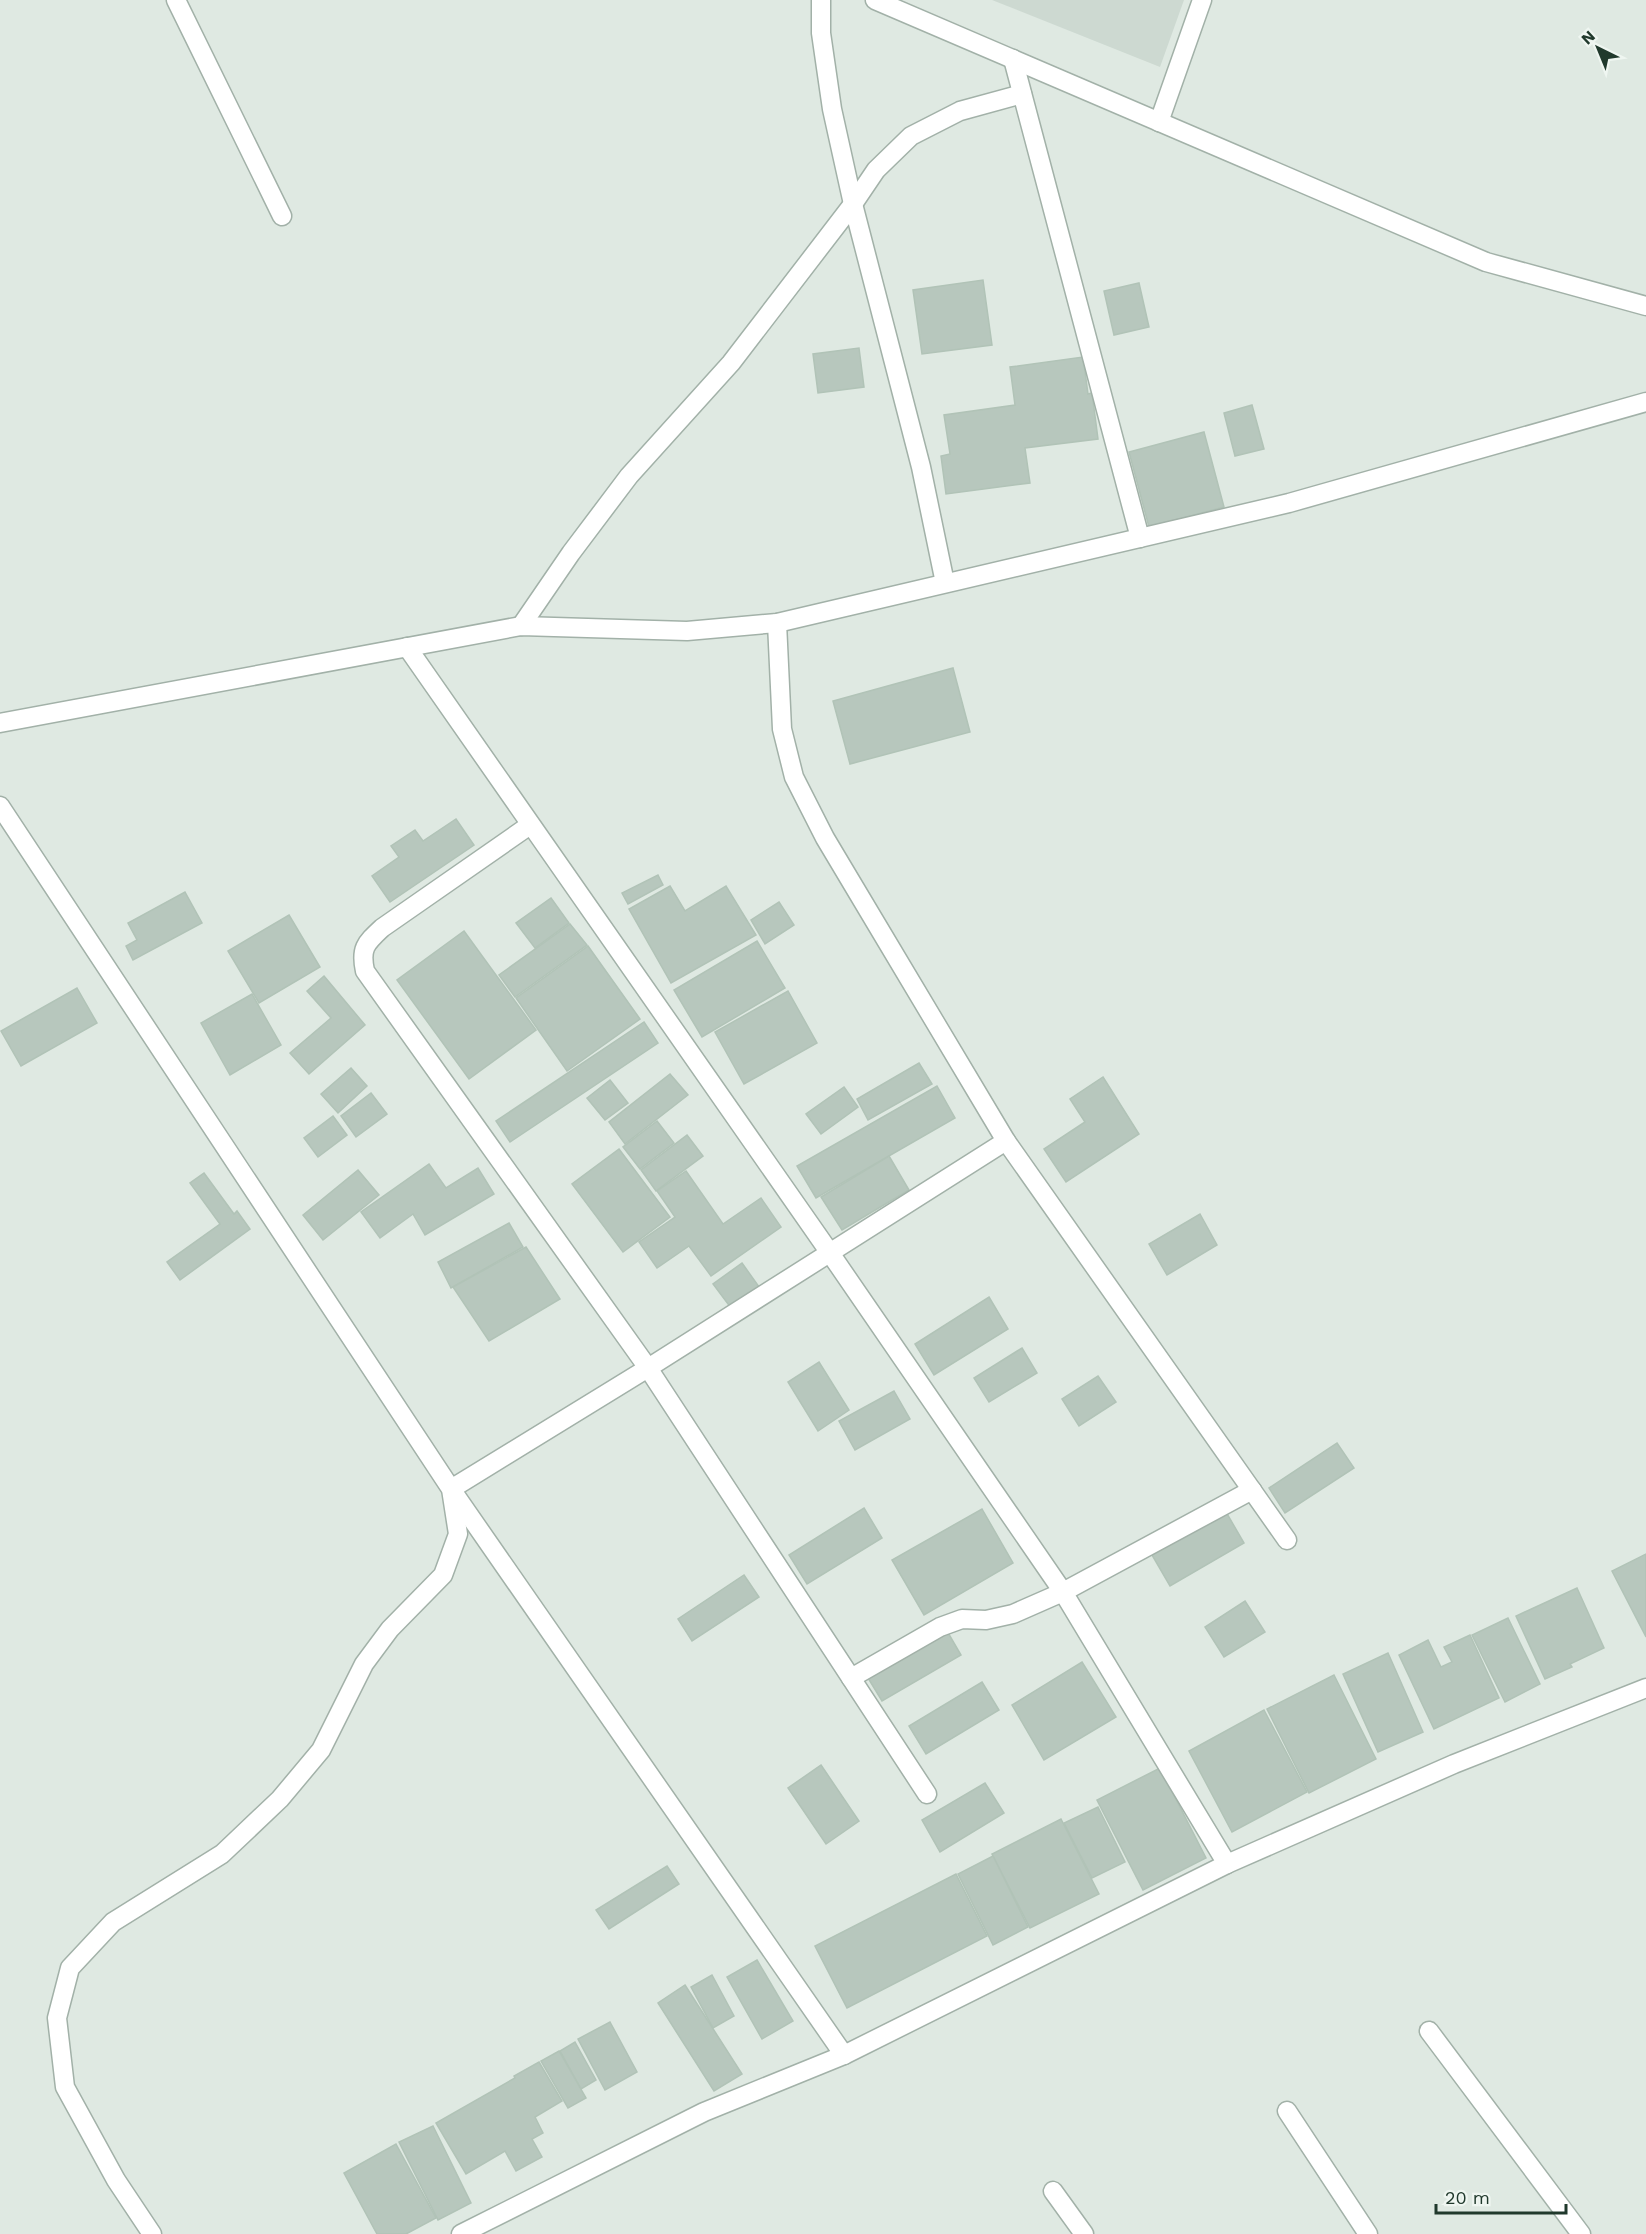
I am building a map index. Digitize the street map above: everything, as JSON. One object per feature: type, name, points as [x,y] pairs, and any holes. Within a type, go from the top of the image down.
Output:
[{"type":"street","points":[[176,0],[282,216]]},
{"type":"street","points":[[821,0],[821,33],[832,109],[853,204],[921,466],[945,584]]},
{"type":"street","points":[[875,0],[1486,262],[1646,306]]},
{"type":"street","points":[[1159,122],[1202,0]]},
{"type":"street","points":[[1013,59],[1140,538]]},
{"type":"street","points":[[521,626],[571,553],[629,476],[731,363],[853,204],[876,170],[910,136],[960,111],[1022,94]]},
{"type":"street","points":[[0,723],[521,626],[687,631],[777,623],[1288,502],[1646,402]]},
{"type":"street","points":[[777,623],[782,729],[794,777],[825,838],[1006,1141],[1287,1540]]},
{"type":"street","points":[[407,647],[830,1253],[1063,1592],[1227,1864]]},
{"type":"street","points":[[0,806],[451,1489],[844,2055]]},
{"type":"street","points":[[530,825],[382,928],[367,941],[362,957],[365,971],[648,1368],[927,1794]]},
{"type":"street","points":[[451,1489],[648,1368],[1006,1141]]},
{"type":"street","points":[[152,2234],[116,2180],[65,2087],[57,2018],[70,1968],[113,1922],[222,1854],[280,1799],[321,1750],[364,1664],[390,1629],[443,1575],[458,1534],[451,1489]]},
{"type":"street","points":[[851,1678],[940,1627],[962,1619],[986,1620],[1014,1614],[1063,1592],[1252,1490]]},
{"type":"street","points":[[461,2234],[704,2112],[844,2055],[1227,1864],[1454,1764],[1646,1688]]},
{"type":"street","points":[[1429,2031],[1581,2234]]},
{"type":"street","points":[[1287,2111],[1368,2234]]},
{"type":"street","points":[[1053,2191],[1084,2234]]},
{"type":"shaded area","points":[[992,0],[1184,0],[1160,67]]},
{"type":"building","points":[[983,280],[992,345],[922,354],[913,290]]},
{"type":"building","points":[[1139,283],[1149,327],[1114,335],[1104,291]]},
{"type":"building","points":[[859,348],[864,387],[818,393],[813,354]]},
{"type":"building","points":[[1083,357],[1088,394],[1092,393],[1098,439],[1025,448],[1030,483],[946,494],[941,456],[950,454],[944,415],[1015,405],[1010,367]]},
{"type":"building","points":[[1252,405],[1264,449],[1235,456],[1224,413]]},
{"type":"building","points":[[1204,432],[1224,507],[1149,527],[1129,452]]},
{"type":"building","points":[[953,668],[970,732],[850,764],[833,701]]},
{"type":"building","points":[[456,819],[474,845],[390,902],[372,876],[399,857],[391,846],[415,830],[423,841]]},
{"type":"building","points":[[658,875],[663,885],[628,904],[622,893]]},
{"type":"building","points":[[670,886],[685,911],[726,886],[756,935],[671,983],[629,909]]},
{"type":"building","points":[[185,892],[202,923],[133,960],[126,946],[137,940],[128,923]]},
{"type":"building","points":[[551,898],[569,923],[535,948],[516,923]]},
{"type":"building","points":[[779,902],[794,925],[765,944],[751,920]]},
{"type":"building","points":[[289,915],[320,967],[259,1003],[228,951]]},
{"type":"building","points":[[570,924],[587,945],[515,997],[499,975]]},
{"type":"building","points":[[464,931],[536,1030],[469,1079],[397,980]]},
{"type":"building","points":[[757,941],[785,988],[702,1037],[674,990]]},
{"type":"building","points":[[588,946],[640,1019],[567,1071],[516,998]]},
{"type":"building","points":[[324,976],[365,1025],[309,1074],[290,1053],[331,1018],[307,991]]},
{"type":"building","points":[[77,988],[97,1023],[21,1066],[1,1031]]},
{"type":"building","points":[[788,991],[817,1043],[744,1084],[715,1032]]},
{"type":"building","points":[[252,994],[281,1045],[230,1075],[201,1023]]},
{"type":"building","points":[[644,1022],[658,1043],[510,1142],[496,1121]]},
{"type":"building","points":[[919,1063],[932,1084],[868,1120],[857,1099]]},
{"type":"building","points":[[351,1068],[367,1086],[338,1113],[321,1094]]},
{"type":"building","points":[[670,1074],[688,1095],[625,1144],[609,1122]]},
{"type":"building","points":[[1103,1077],[1139,1134],[1066,1182],[1044,1149],[1085,1122],[1070,1099]]},
{"type":"building","points":[[610,1080],[628,1103],[605,1120],[587,1098]]},
{"type":"building","points":[[937,1086],[955,1118],[816,1198],[797,1166]]},
{"type":"building","points":[[844,1087],[858,1107],[821,1134],[806,1114]]},
{"type":"building","points":[[371,1093],[387,1114],[356,1137],[341,1116]]},
{"type":"building","points":[[333,1116],[347,1135],[318,1157],[304,1138]]},
{"type":"building","points":[[657,1121],[674,1143],[640,1169],[623,1147]]},
{"type":"building","points":[[687,1135],[703,1156],[656,1191],[641,1170]]},
{"type":"building","points":[[619,1149],[670,1217],[623,1252],[572,1184]]},
{"type":"building","points":[[889,1156],[909,1190],[842,1230],[821,1197]]},
{"type":"building","points":[[429,1164],[446,1188],[478,1168],[494,1194],[425,1235],[413,1214],[380,1238],[361,1212]]},
{"type":"building","points":[[358,1170],[379,1195],[323,1240],[303,1215]]},
{"type":"building","points":[[686,1171],[723,1224],[761,1198],[781,1227],[711,1276],[689,1246],[657,1268],[639,1242],[675,1217],[657,1191]]},
{"type":"building","points":[[204,1173],[234,1214],[237,1211],[250,1229],[180,1280],[167,1262],[220,1224],[190,1183]]},
{"type":"building","points":[[1200,1214],[1217,1245],[1167,1275],[1149,1244]]},
{"type":"building","points":[[509,1223],[523,1247],[451,1288],[438,1262]]},
{"type":"building","points":[[526,1247],[560,1299],[489,1341],[453,1287]]},
{"type":"building","points":[[742,1263],[762,1291],[734,1312],[713,1284]]},
{"type":"building","points":[[989,1297],[1008,1329],[934,1375],[915,1344]]},
{"type":"building","points":[[1022,1348],[1037,1373],[989,1402],[974,1378]]},
{"type":"building","points":[[819,1362],[849,1410],[818,1431],[788,1382]]},
{"type":"building","points":[[1098,1376],[1116,1402],[1079,1426],[1062,1399]]},
{"type":"building","points":[[894,1391],[910,1419],[855,1450],[839,1421]]},
{"type":"building","points":[[1337,1443],[1354,1468],[1285,1513],[1269,1488]]},
{"type":"building","points":[[864,1508],[882,1538],[807,1584],[789,1555]]},
{"type":"building","points":[[982,1509],[1013,1563],[924,1615],[892,1560]]},
{"type":"building","points":[[1226,1512],[1244,1543],[1170,1586],[1152,1555]]},
{"type":"building","points":[[1646,1554],[1646,1637],[1612,1571]]},
{"type":"building","points":[[744,1575],[759,1597],[692,1641],[678,1619]]},
{"type":"building","points":[[1577,1588],[1604,1648],[1570,1664],[1572,1667],[1545,1679],[1516,1616]]},
{"type":"building","points":[[1245,1601],[1265,1632],[1224,1657],[1205,1627]]},
{"type":"building","points":[[1508,1618],[1540,1684],[1505,1702],[1472,1635]]},
{"type":"building","points":[[947,1631],[961,1655],[882,1701],[868,1678]]},
{"type":"building","points":[[1470,1635],[1499,1698],[1434,1729],[1399,1655],[1428,1640],[1441,1667],[1452,1662],[1444,1647]]},
{"type":"building","points":[[1388,1653],[1423,1732],[1378,1752],[1343,1674]]},
{"type":"building","points":[[1082,1662],[1116,1717],[1044,1760],[1012,1705]]},
{"type":"building","points":[[1334,1675],[1376,1759],[1309,1793],[1267,1709]]},
{"type":"building","points":[[982,1682],[999,1710],[926,1754],[909,1726]]},
{"type":"building","points":[[1264,1710],[1307,1792],[1232,1832],[1189,1751]]},
{"type":"building","points":[[821,1765],[859,1821],[826,1844],[788,1788]]},
{"type":"building","points":[[1160,1768],[1206,1858],[1143,1890],[1097,1800]]},
{"type":"building","points":[[985,1783],[1004,1813],[940,1852],[922,1820]]},
{"type":"building","points":[[1098,1807],[1125,1862],[1092,1878],[1064,1823]]},
{"type":"building","points":[[1061,1819],[1099,1894],[1030,1928],[992,1854]]},
{"type":"building","points":[[993,1856],[1028,1927],[993,1945],[958,1874]]},
{"type":"building","points":[[667,1866],[679,1884],[609,1929],[596,1910]]},
{"type":"building","points":[[956,1874],[987,1936],[847,2008],[815,1946]]},
{"type":"building","points":[[757,1960],[793,2021],[762,2039],[727,1977]]},
{"type":"building","points":[[712,1975],[734,2016],[713,2028],[691,1987]]},
{"type":"building","points":[[685,1985],[742,2074],[714,2091],[658,2003]]},
{"type":"building","points":[[610,2022],[637,2072],[605,2090],[578,2039]]},
{"type":"building","points":[[575,2042],[596,2080],[581,2089],[560,2051]]},
{"type":"building","points":[[559,2051],[586,2098],[568,2108],[541,2061]]},
{"type":"building","points":[[539,2062],[562,2101],[535,2117],[543,2133],[532,2139],[542,2157],[516,2171],[505,2151],[466,2174],[436,2123]]},
{"type":"building","points":[[433,2126],[471,2203],[438,2220],[399,2142]]},
{"type":"building","points":[[396,2144],[436,2218],[406,2234],[377,2234],[344,2173]]}]
